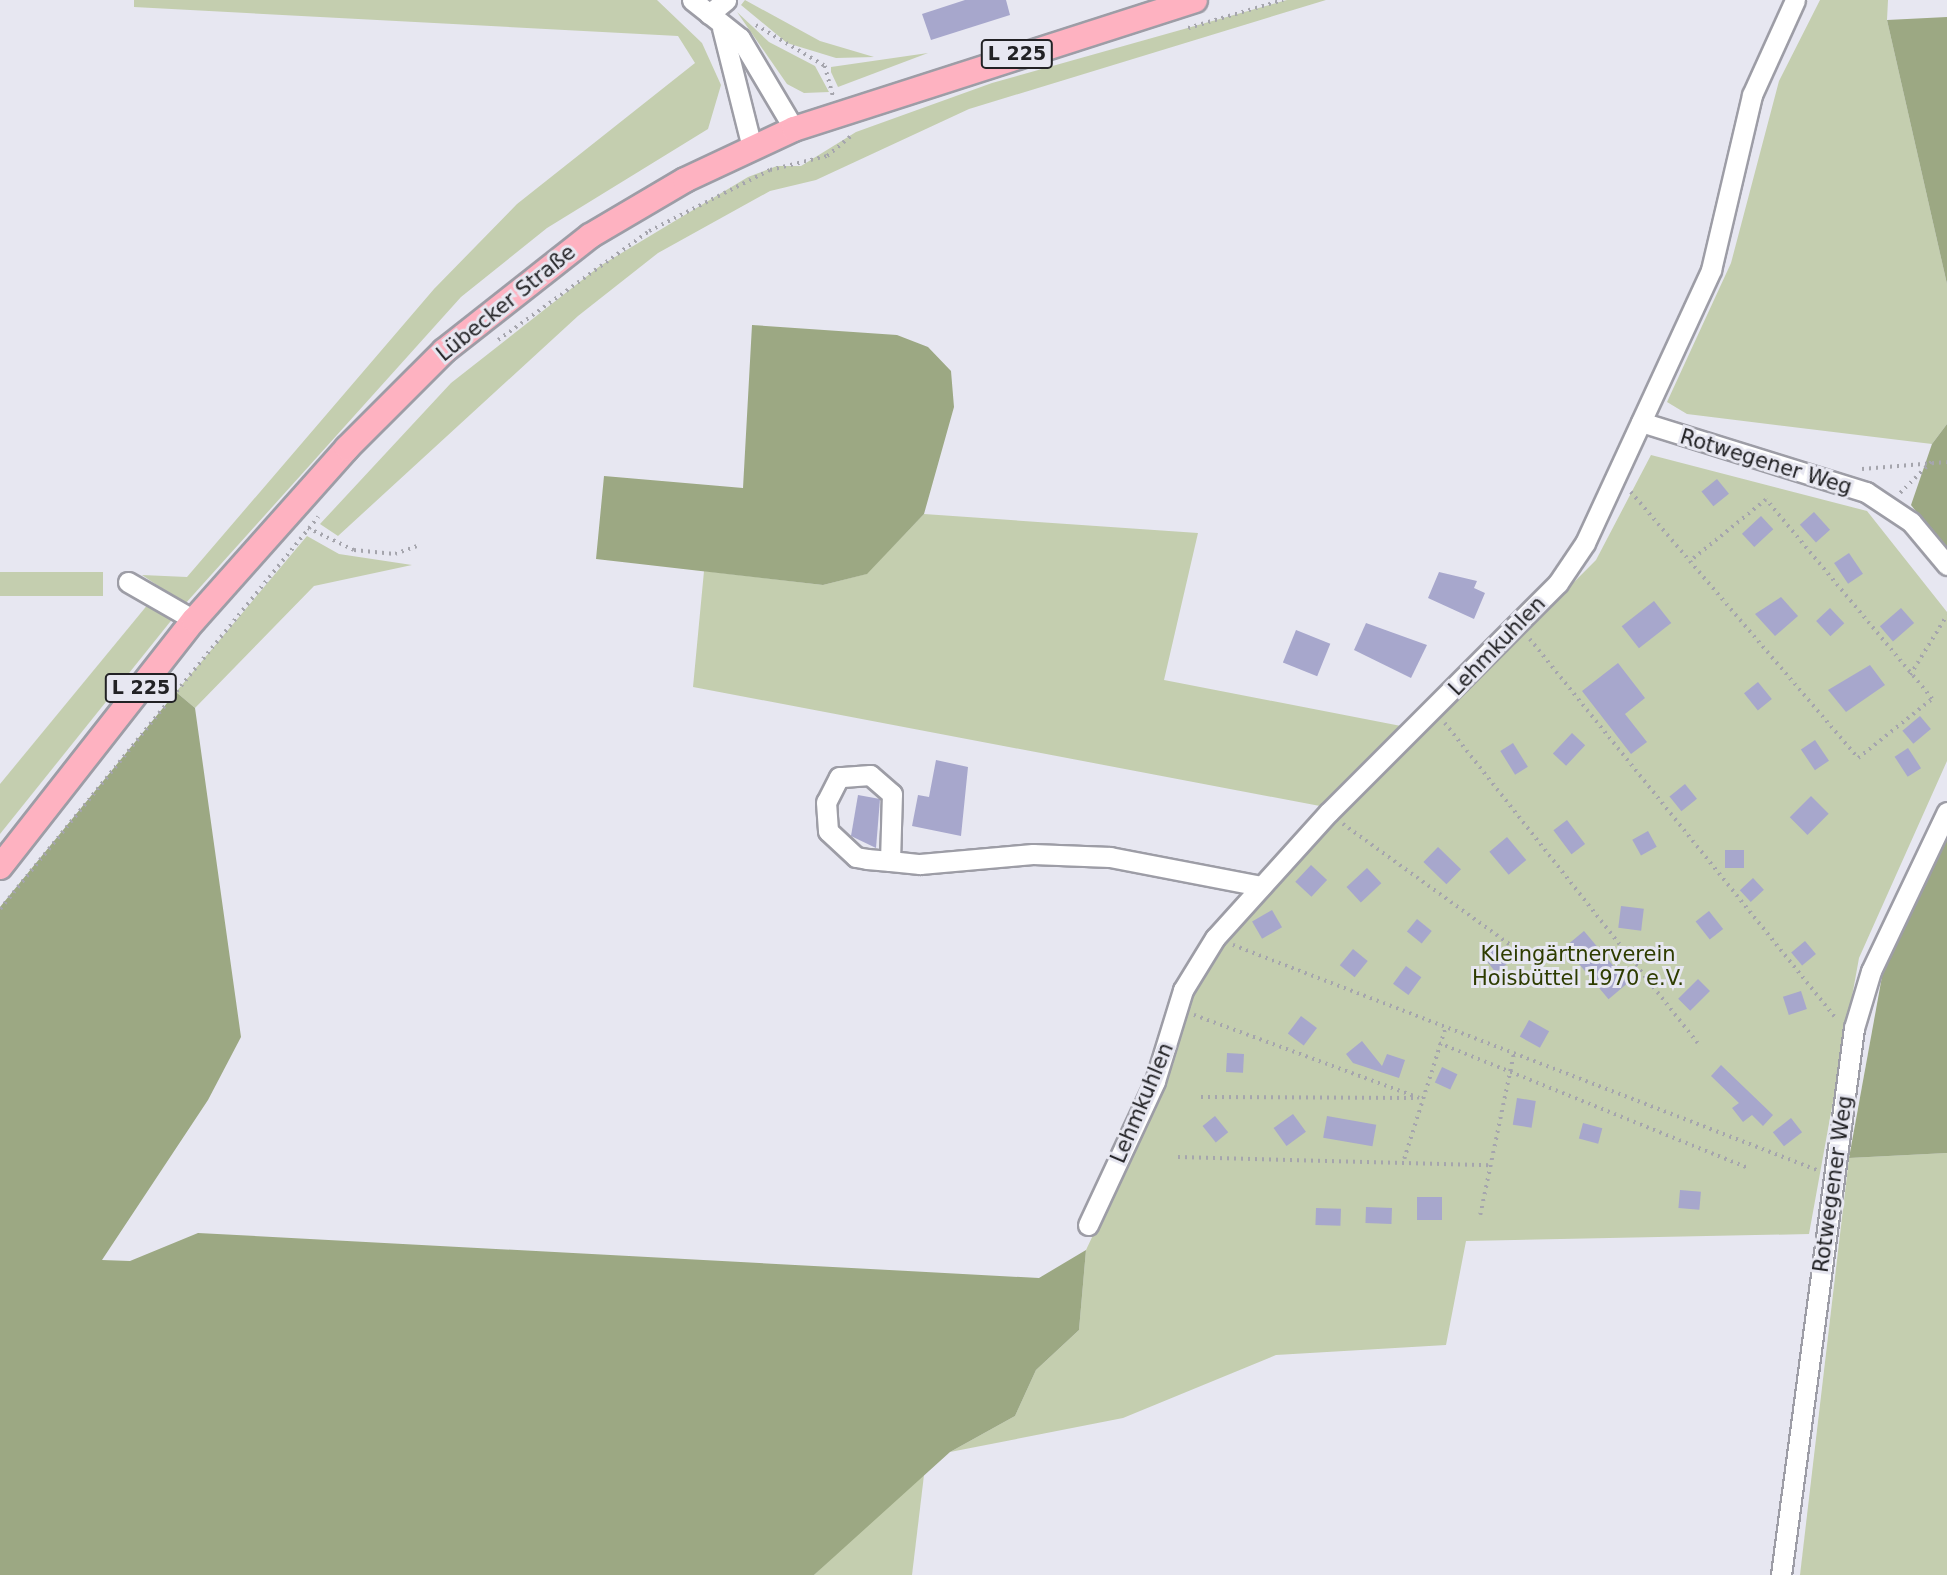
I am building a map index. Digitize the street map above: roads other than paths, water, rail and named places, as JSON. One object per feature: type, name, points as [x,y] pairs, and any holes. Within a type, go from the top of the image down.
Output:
[{"type":"main road","name":"Lübecker Straße","points":[[0,867],[194,620],[300,522],[405,386],[503,300],[590,236],[752,147],[794,129],[1195,0]]},
{"type":"street","points":[[692,0],[749,50],[794,129]]},
{"type":"street","points":[[726,0],[716,21],[752,147]]},
{"type":"street","name":"Lehmkuhlen","points":[[1088,1225],[1155,1081],[1176,1008],[1215,938],[1329,812],[1434,709],[1569,569],[1617,476],[1714,261],[1752,95],[1795,0]]},
{"type":"street","name":"Rotwegener Weg","points":[[1641,422],[1823,474],[1890,504],[1947,565]]},
{"type":"street","points":[[128,582],[194,620]]},
{"type":"street","points":[[890,861],[892,794],[870,775],[839,777],[826,802],[828,831],[856,857],[890,861],[1110,857],[1261,886]]},
{"type":"street","name":"Rotwegener Weg","points":[[1781,1575],[1825,1204],[1834,1174],[1854,1028],[1871,971],[1947,812]]},
{"type":"park label","name":"Kleingärtnerverein Hoisbüttel 1970 e.V.","points":[[1578,966]]}]
